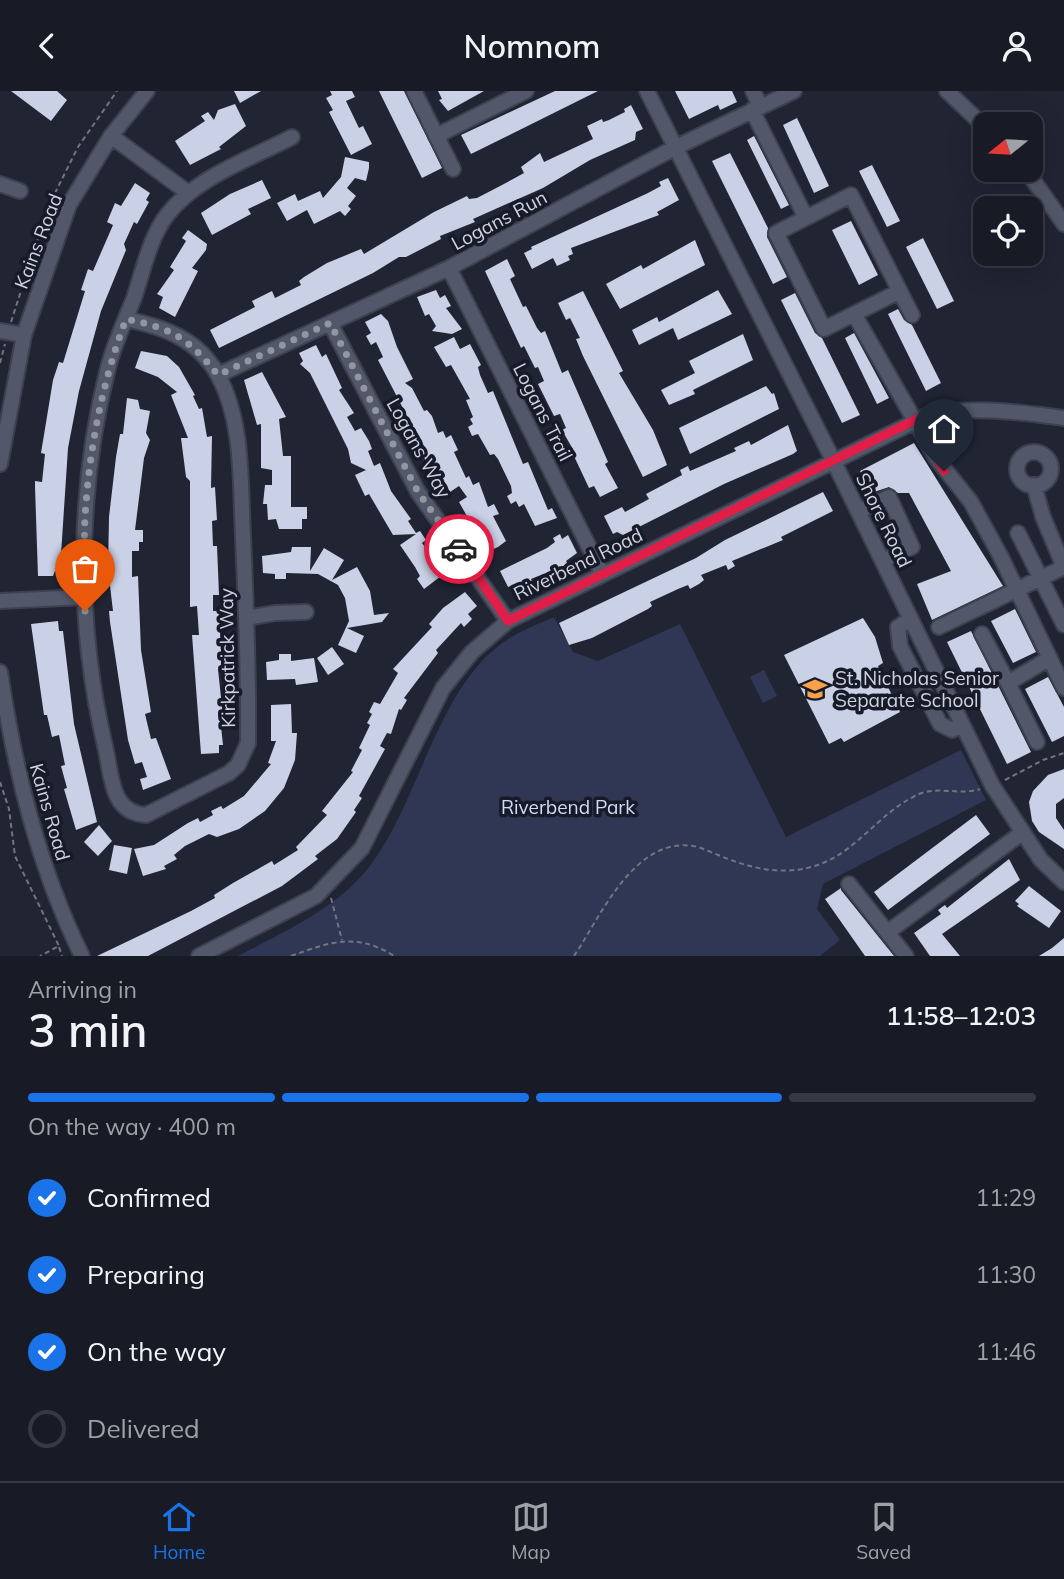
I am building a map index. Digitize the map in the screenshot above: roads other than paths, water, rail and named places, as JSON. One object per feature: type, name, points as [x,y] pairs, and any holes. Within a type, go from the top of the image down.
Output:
[{"type":"street","name":"Kains Road","points":[[0,464],[3,427],[24,335],[69,205],[111,136],[147,91]]},
{"type":"street","points":[[414,91],[453,169]]},
{"type":"street","points":[[436,136],[526,91]]},
{"type":"street","name":"Shore Road","points":[[647,91],[859,511],[992,785],[1041,860],[1064,882]]},
{"type":"street","points":[[753,91],[757,108],[806,218]]},
{"type":"street","name":"Logans Run","points":[[218,375],[449,268],[674,148],[794,91]]},
{"type":"street","points":[[947,91],[973,116]]},
{"type":"street","points":[[111,136],[187,192]]},
{"type":"street","name":"Kirkpatrick Way","points":[[218,375],[237,432],[247,618],[248,743],[238,765],[159,809],[146,815],[132,814],[119,804],[98,717],[85,625],[85,505],[108,366],[166,217],[187,192],[292,137]]},
{"type":"street","points":[[1034,182],[1064,224]]},
{"type":"street","points":[[0,184],[20,191]]},
{"type":"street","points":[[900,291],[824,329],[776,233],[852,195],[900,291],[912,315]]},
{"type":"street","name":"Logans Trail","points":[[449,268],[602,573]]},
{"type":"street","points":[[855,314],[917,419],[944,471],[971,502],[1017,589],[1064,688]]},
{"type":"street","points":[[126,319],[161,326],[183,337],[218,375]]},
{"type":"street","name":"Logans Way","points":[[330,323],[418,492],[508,621]]},
{"type":"street","points":[[1,330],[24,335]]},
{"type":"street","name":"Riverbend Road","points":[[199,956],[316,895],[362,848],[443,688],[472,652],[508,621],[917,419],[959,408],[1001,409],[1064,418]]},
{"type":"street","points":[[939,627],[1064,567],[1043,517],[1034,485]]},
{"type":"street","points":[[859,511],[889,498],[912,547],[883,561]]},
{"type":"street","points":[[1018,533],[1064,625]]},
{"type":"street","points":[[0,601],[85,597]]},
{"type":"street","points":[[247,618],[275,613],[306,612]]},
{"type":"street","points":[[911,619],[898,627],[900,646],[940,724],[952,730],[962,725]]},
{"type":"street","points":[[982,634],[1037,742]]},
{"type":"street","points":[[1008,683],[1050,658]]},
{"type":"street","name":"Kains Road","points":[[0,672],[24,800],[45,867],[82,956]]},
{"type":"street","points":[[888,932],[1023,832]]},
{"type":"street","points":[[849,884],[906,956]]},
{"type":"place","name":"St. Nicholas Senior Separate School","points":[[815,689]]},
{"type":"park label","name":"Riverbend Park","points":[[568,807]]}]
